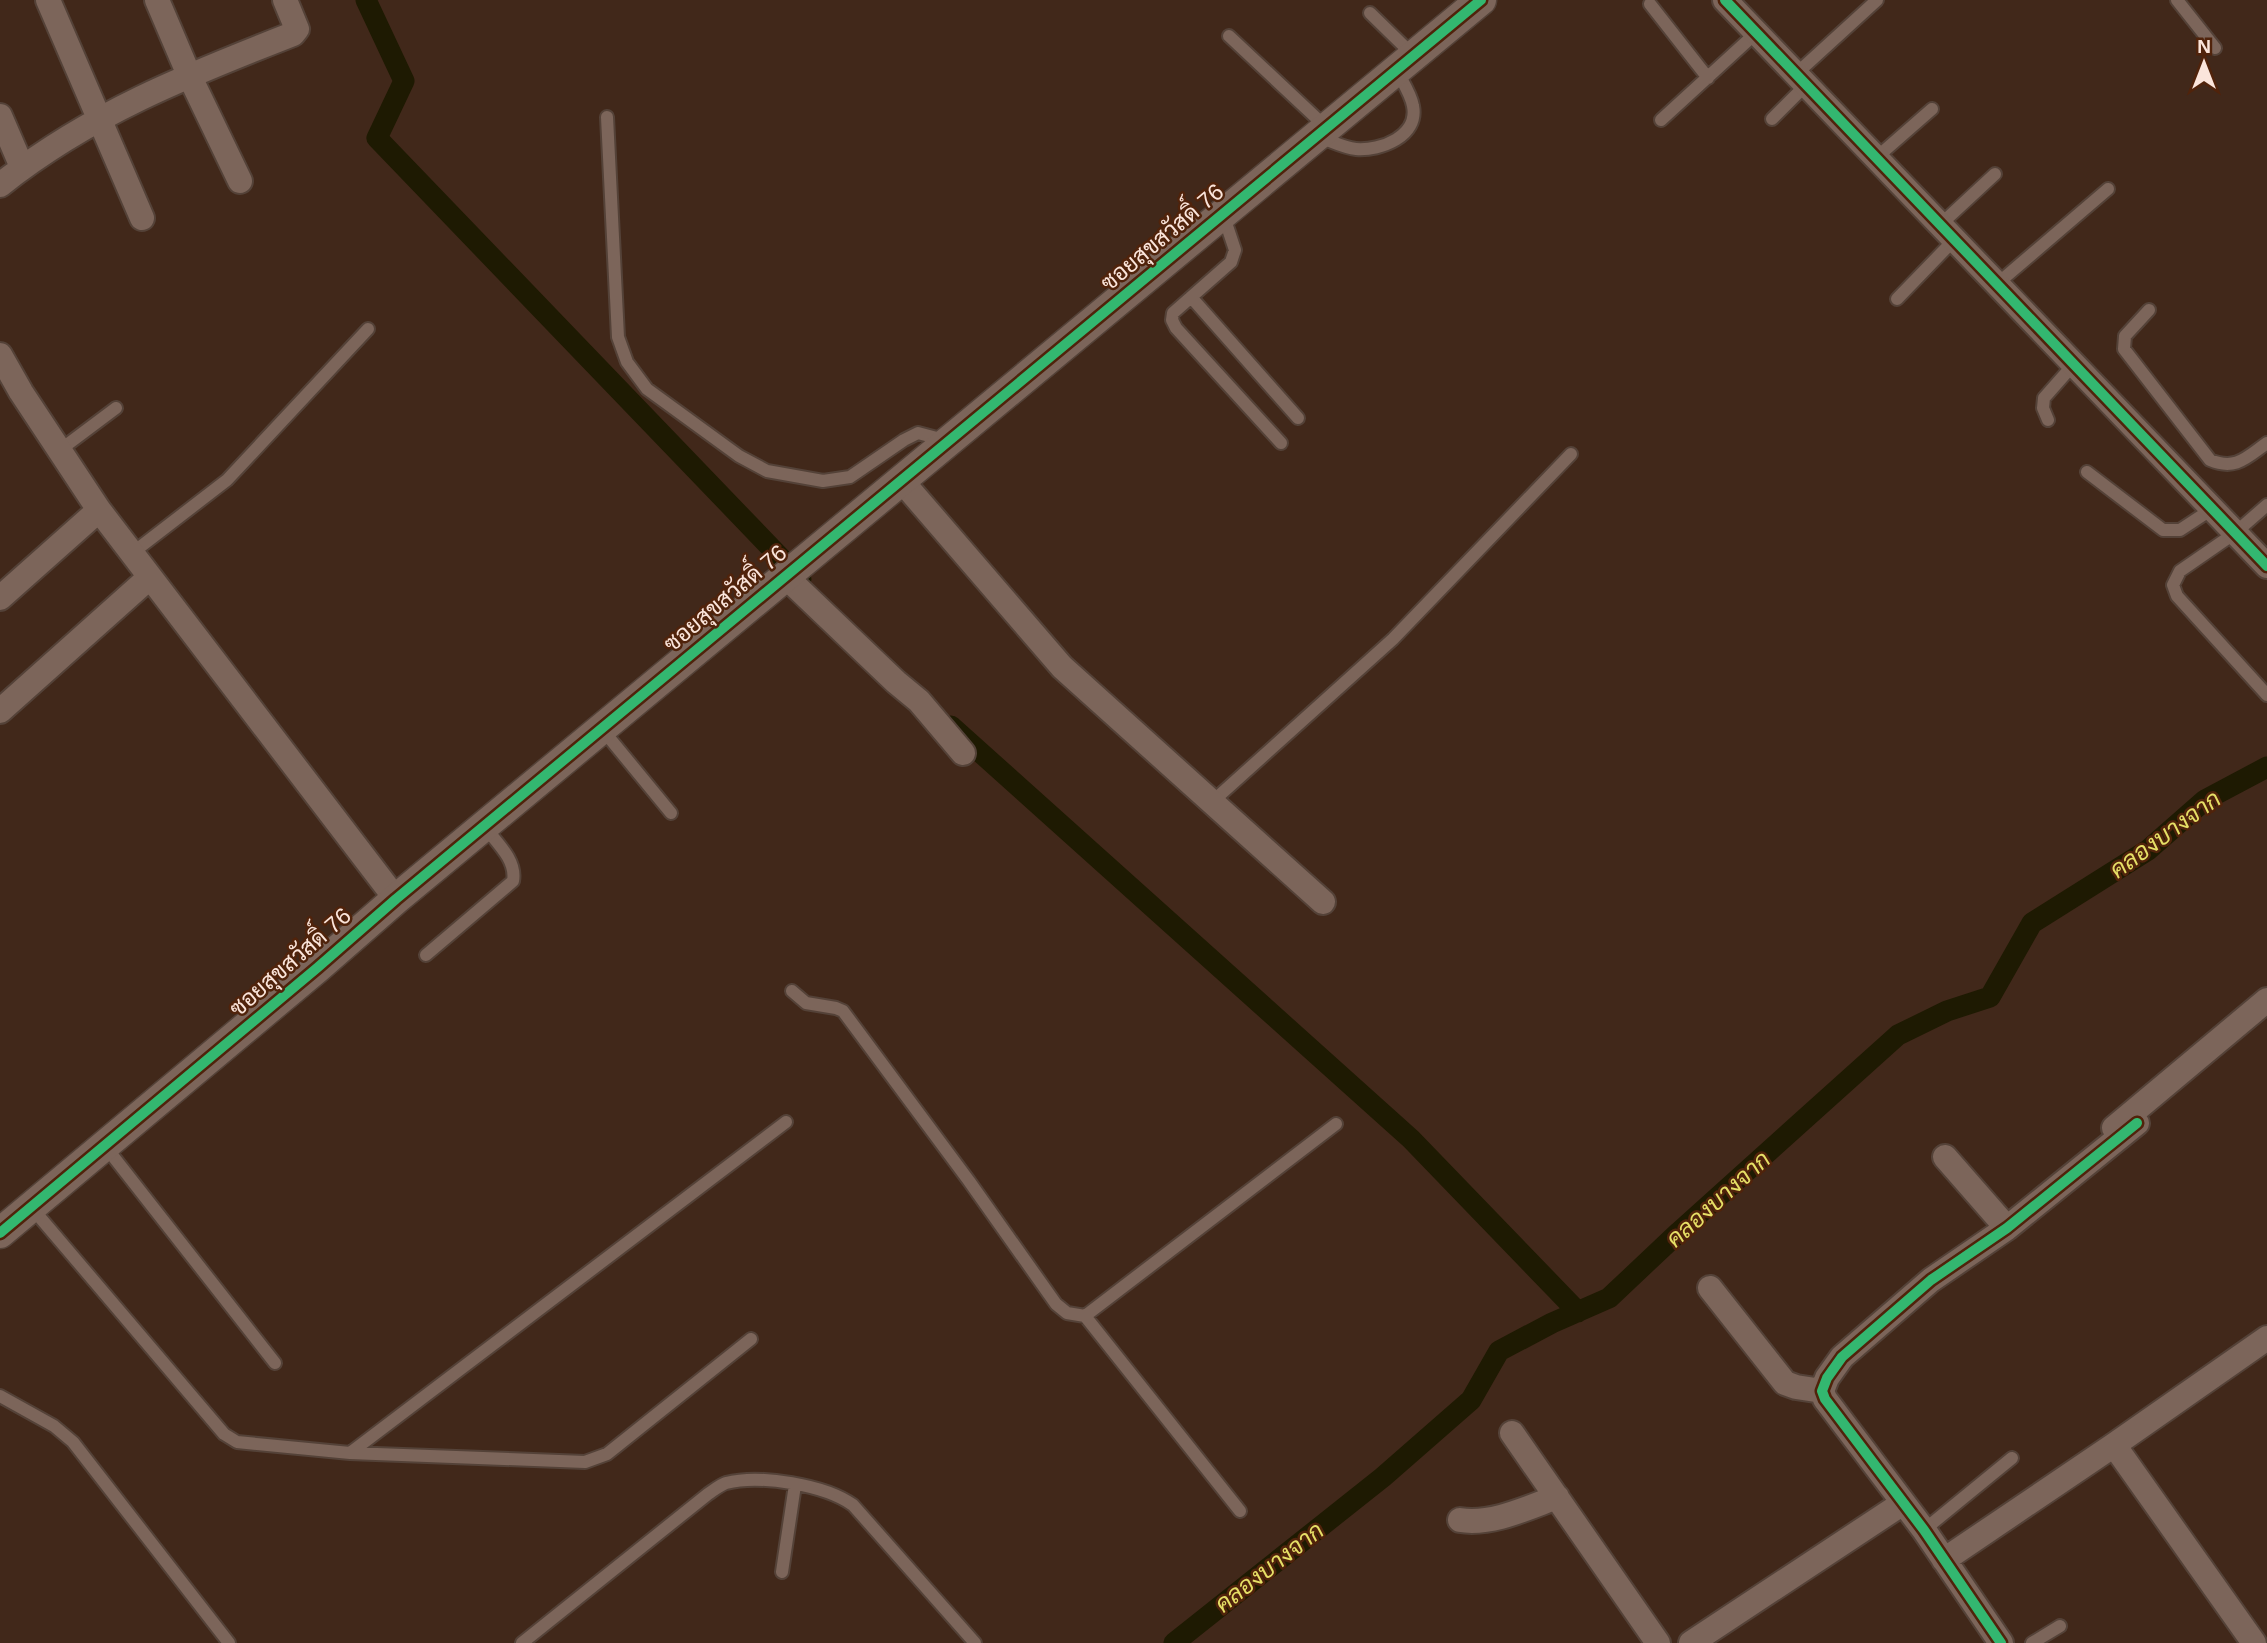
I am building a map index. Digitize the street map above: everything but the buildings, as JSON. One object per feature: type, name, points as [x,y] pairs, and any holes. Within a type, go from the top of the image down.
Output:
[{"type":"street","points":[[48,0],[142,218]]},
{"type":"street","points":[[157,0],[189,75],[240,181]]},
{"type":"street","points":[[0,185],[58,142],[100,117],[189,75],[293,34],[297,29],[285,0]]},
{"type":"street","name":"ซอยสุขสวัสดิ์ 76","points":[[0,1233],[484,825],[1481,0]]},
{"type":"street","points":[[1725,0],[2267,566]]},
{"type":"street","points":[[0,116],[22,167]]},
{"type":"street","points":[[0,355],[99,510],[131,554],[396,899]]},
{"type":"street","points":[[901,480],[1062,667],[1323,902]]},
{"type":"street","points":[[0,598],[99,510]]},
{"type":"street","points":[[795,568],[896,682],[919,701],[963,753]]},
{"type":"street","points":[[0,711],[150,577]]},
{"type":"street","points":[[2042,1188],[2267,1000]]},
{"type":"street","points":[[1822,1391],[1842,1357],[1931,1280],[2007,1228],[2137,1123]]},
{"type":"street","points":[[1945,1157],[2007,1228]]},
{"type":"street","points":[[1710,1287],[1785,1383],[1822,1391]]},
{"type":"street","points":[[1944,1560],[2265,1344]]},
{"type":"street","points":[[1822,1391],[1825,1399],[1924,1530],[2001,1643]]},
{"type":"street","points":[[1513,1433],[1658,1643]]},
{"type":"street","points":[[2115,1445],[2253,1643]]},
{"type":"street","points":[[1460,1520],[1489,1520],[1557,1497]]},
{"type":"street","points":[[1692,1643],[1903,1503]]},
{"type":"lane","points":[[1772,119],[1801,80],[1877,0]]},
{"type":"lane","points":[[2177,0],[2215,48]]},
{"type":"lane","points":[[1650,4],[1708,78]]},
{"type":"lane","points":[[1229,36],[1322,132],[1353,149],[1372,149],[1398,139],[1414,118],[1406,63],[1370,13]]},
{"type":"lane","points":[[1661,120],[1756,33]]},
{"type":"lane","points":[[1876,158],[1932,109]]},
{"type":"lane","points":[[607,117],[618,337],[627,362],[647,389],[739,456],[767,471],[802,479],[823,481],[850,477],[918,433],[948,441]]},
{"type":"lane","points":[[1897,299],[1947,232],[1996,174]]},
{"type":"lane","points":[[1997,284],[2108,189]]},
{"type":"lane","points":[[1223,214],[1235,250],[1231,262],[1173,313],[1172,320],[1176,328],[1281,443]]},
{"type":"lane","points":[[1191,297],[1298,418]]},
{"type":"lane","points":[[2149,310],[2125,336],[2124,349],[2210,460],[2221,465],[2235,465],[2267,443]]},
{"type":"lane","points":[[131,554],[234,473],[368,330]]},
{"type":"lane","points":[[2048,420],[2043,408],[2044,398],[2074,365]]},
{"type":"lane","points":[[60,450],[116,408]]},
{"type":"lane","points":[[1212,802],[1393,639],[1571,454]]},
{"type":"lane","points":[[2087,472],[2164,530],[2180,530],[2212,509]]},
{"type":"lane","points":[[2267,505],[2235,533],[2180,571],[2173,585],[2177,596],[2267,695]]},
{"type":"lane","points":[[601,728],[671,813]]},
{"type":"lane","points":[[426,955],[513,881],[515,871],[512,863],[484,825]]},
{"type":"lane","points":[[792,991],[806,1003],[843,1011],[1056,1304],[1067,1313],[1085,1316],[1240,1511]]},
{"type":"lane","points":[[350,1453],[786,1122]]},
{"type":"lane","points":[[1085,1316],[1336,1124]]},
{"type":"lane","points":[[104,1146],[275,1363]]},
{"type":"lane","points":[[32,1208],[224,1434],[237,1442],[350,1453],[585,1462],[607,1454],[751,1339]]},
{"type":"lane","points":[[0,1396],[54,1426],[73,1442],[229,1643]]},
{"type":"lane","points":[[1924,1530],[2012,1458]]},
{"type":"lane","points":[[522,1643],[723,1483],[744,1479],[830,1492],[853,1505],[975,1643]]},
{"type":"lane","points":[[782,1572],[795,1485]]},
{"type":"lane","points":[[2032,1643],[2060,1626]]},
{"type":"waterway","points":[[366,0],[404,81],[377,138],[801,579]]},
{"type":"waterway","points":[[951,726],[1411,1139],[1578,1312]]},
{"type":"waterway","name":"คลองบางจาก","points":[[1174,1643],[1383,1477],[1471,1400],[1499,1351],[1552,1323],[1609,1298],[1898,1035],[1947,1011],[1990,997],[2032,923],[2148,850],[2205,800],[2267,767]]},
{"type":"cycle path","points":[[0,1233],[396,899],[1481,0]]},
{"type":"cycle path","points":[[1725,0],[2267,566]]},
{"type":"cycle path","points":[[2001,1643],[1924,1530],[1825,1399],[1822,1391],[1827,1378],[1842,1357],[1931,1280],[2007,1228],[2137,1123]]}]
